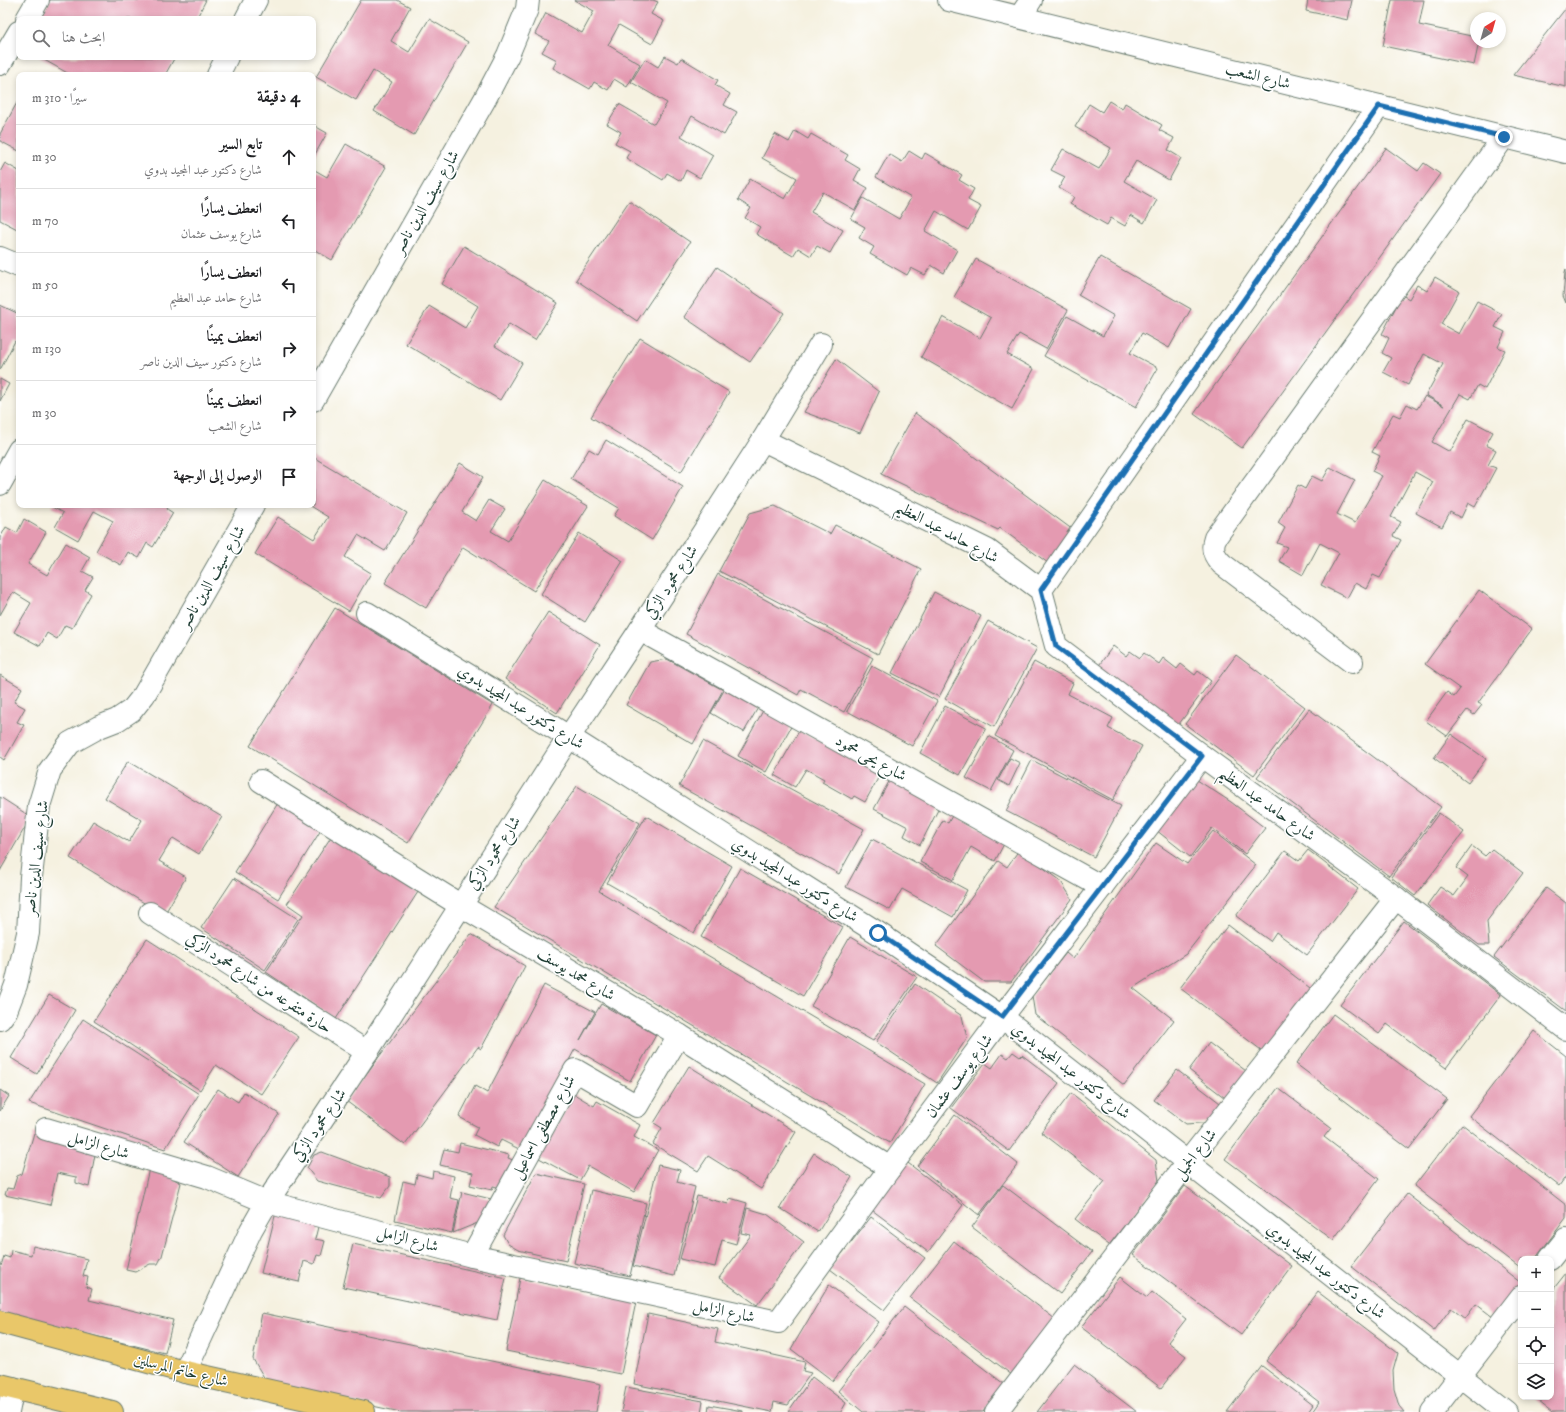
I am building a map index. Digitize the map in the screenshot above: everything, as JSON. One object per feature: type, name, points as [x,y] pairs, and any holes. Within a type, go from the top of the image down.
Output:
[{"type":"main road","name":"شارع خاتم المرسلين","points":[[0,1322],[185,1372],[364,1412]]},
{"type":"main road","points":[[6,1386],[112,1412]]},
{"type":"street","points":[[29,16],[38,0]]},
{"type":"street","points":[[248,16],[256,0]]},
{"type":"street","name":"شارع سيف الدين ناصر","points":[[316,395],[488,93],[508,55],[527,9],[528,0]]},
{"type":"street","name":"شارع الشعب","points":[[949,0],[1025,9],[1379,106],[1566,152]]},
{"type":"street","points":[[0,64],[16,37]]},
{"type":"street","points":[[220,72],[226,60]]},
{"type":"street","points":[[1041,590],[1379,106]]},
{"type":"street","points":[[1352,662],[1222,564],[1213,552],[1212,544],[1504,137]]},
{"type":"street","points":[[0,258],[16,265]]},
{"type":"street","name":"شارع محمود الزكي","points":[[185,1372],[251,1230],[268,1202],[367,1052],[460,906],[763,440],[821,344]]},
{"type":"street","name":"شارع حامد عبد العظيم","points":[[763,440],[987,550],[1041,590],[1056,646],[1202,756],[1396,898],[1566,1029]]},
{"type":"street","points":[[0,484],[16,455]]},
{"type":"street","name":"شارع سيف الدين ناصر","points":[[0,1019],[6,1011],[16,985],[28,933],[31,877],[39,806],[50,770],[70,743],[117,720],[132,710],[144,695],[251,508]]},
{"type":"street","name":"شارع دكتور عبد المجيد بدوي","points":[[366,613],[570,737],[878,933],[1002,1017],[1506,1412]]},
{"type":"street","name":"شارع يحى محمود","points":[[640,630],[1102,887]]},
{"type":"street","name":"شارع يوسف عثمان","points":[[778,1322],[1002,1017],[1202,756]]},
{"type":"street","name":"شارع محمد يوسف","points":[[261,781],[460,906],[679,1035],[890,1168]]},
{"type":"street","name":"شارع الجميل","points":[[996,1412],[1187,1163],[1396,898]]},
{"type":"street","name":"حارة متفرعه من شارع محمود الزكي","points":[[150,913],[367,1052]]},
{"type":"street","name":"شارع مصطفى اسماعيل","points":[[472,1256],[575,1070],[637,1106],[679,1035]]},
{"type":"street","name":"شارع الزامل","points":[[46,1129],[207,1177],[268,1202],[472,1256],[778,1322]]},
{"type":"street","points":[[1552,1256],[1566,1239]]},
{"type":"street","points":[[1432,1412],[1518,1301]]},
{"type":"street","points":[[6,1386],[8,1412]]},
{"type":"building","points":[[50,0],[206,0],[198,16],[42,16]]},
{"type":"building","points":[[361,0],[397,0],[410,7],[391,41],[409,52],[429,19],[468,42],[414,135],[374,111],[392,82],[373,71],[356,100],[316,77]]},
{"type":"building","points":[[574,0],[653,0],[658,2],[651,14],[664,21],[652,44],[619,25],[608,45],[640,64],[627,87],[614,79],[608,90],[594,82],[590,89],[553,68],[557,60],[542,52],[549,41],[535,34],[546,13],[582,33],[594,11]]},
{"type":"building","points":[[1308,0],[1352,0],[1348,20],[1306,11]]},
{"type":"building","points":[[1392,0],[1424,0],[1419,25],[1470,36],[1470,48],[1478,48],[1474,65],[1383,46]]},
{"type":"building","points":[[1566,8],[1566,87],[1513,75]]},
{"type":"building","points":[[665,56],[678,63],[681,58],[718,80],[715,85],[730,94],[724,105],[737,112],[724,135],[692,116],[681,136],[713,155],[700,178],[686,170],[681,181],[667,173],[663,180],[626,158],[630,151],[615,143],[621,132],[607,124],[619,104],[654,124],[667,103],[631,82],[645,59],[658,67]]},
{"type":"building","points":[[44,60],[173,60],[167,72],[66,72]]},
{"type":"building","points":[[1109,101],[1122,109],[1125,103],[1162,125],[1159,130],[1174,138],[1168,150],[1181,158],[1169,180],[1136,161],[1124,181],[1157,200],[1144,223],[1131,215],[1125,226],[1111,218],[1107,225],[1070,204],[1074,197],[1059,188],[1065,177],[1051,170],[1063,149],[1099,169],[1111,148],[1075,127],[1089,104],[1102,112]]},
{"type":"building","points":[[16,105],[16,149],[0,141],[0,134]]},
{"type":"building","points":[[316,127],[327,133],[316,153]]},
{"type":"building","points":[[795,131],[808,139],[811,134],[848,155],[845,160],[860,169],[854,180],[868,188],[855,210],[823,192],[811,212],[843,230],[830,253],[817,246],[811,256],[798,248],[793,256],[756,234],[760,227],[745,218],[751,208],[738,200],[750,179],[785,199],[797,178],[762,158],[775,134],[789,142]]},
{"type":"building","points":[[346,144],[386,167],[332,260],[316,251],[316,171],[327,177]]},
{"type":"building","points":[[1386,148],[1418,171],[1424,163],[1440,174],[1242,448],[1194,414]]},
{"type":"building","points":[[909,151],[922,159],[925,153],[962,175],[959,180],[974,189],[968,200],[981,207],[968,230],[936,211],[925,231],[957,250],[944,273],[931,265],[925,275],[911,268],[907,275],[870,254],[874,247],[859,238],[865,227],[851,219],[863,198],[899,219],[911,198],[876,177],[889,154],[902,162]]},
{"type":"building","points":[[5,163],[16,169],[16,228],[0,220],[0,172]]},
{"type":"building","points":[[629,201],[690,242],[637,321],[576,280]]},
{"type":"building","points":[[464,246],[558,303],[535,340],[509,324],[495,346],[522,363],[500,400],[406,344],[429,306],[465,328],[478,306],[442,284]]},
{"type":"building","points":[[1100,257],[1191,309],[1169,348],[1142,333],[1130,353],[1158,368],[1136,407],[1044,356],[1067,316],[1103,336],[1114,316],[1078,295]]},
{"type":"building","points":[[976,259],[1068,310],[1046,349],[1019,334],[1007,354],[1034,369],[1012,409],[921,357],[943,317],[980,338],[991,318],[954,297]]},
{"type":"building","points":[[717,267],[784,313],[750,362],[684,317]]},
{"type":"building","points":[[1566,269],[1566,303],[1563,296]]},
{"type":"building","points":[[1435,277],[1459,291],[1441,324],[1459,334],[1477,301],[1502,314],[1495,327],[1505,332],[1498,347],[1505,350],[1485,389],[1478,385],[1470,399],[1460,394],[1432,442],[1450,452],[1468,419],[1493,432],[1486,445],[1496,450],[1488,465],[1496,468],[1475,507],[1468,503],[1461,518],[1450,512],[1442,527],[1416,513],[1433,482],[1415,472],[1391,517],[1401,522],[1393,536],[1401,540],[1380,578],[1373,575],[1366,589],[1355,583],[1347,598],[1321,585],[1339,553],[1320,543],[1303,575],[1279,561],[1287,547],[1277,543],[1285,528],[1278,523],[1298,485],[1305,489],[1312,476],[1322,481],[1330,467],[1355,480],[1337,514],[1355,523],[1382,476],[1372,471],[1380,456],[1372,452],[1393,414],[1400,417],[1407,404],[1417,409],[1425,396],[1444,406],[1426,395],[1443,364],[1424,354],[1408,385],[1383,372],[1391,358],[1382,353],[1389,338],[1382,334],[1402,295],[1409,299],[1417,285],[1427,291]]},
{"type":"building","points":[[0,305],[16,313],[16,342],[0,370]]},
{"type":"building","points":[[640,338],[729,392],[681,472],[591,417]]},
{"type":"building","points":[[836,359],[879,392],[860,433],[804,412]]},
{"type":"building","points":[[0,379],[9,384],[0,401]]},
{"type":"building","points":[[915,413],[1073,530],[1048,563],[1000,528],[998,530],[881,474]]},
{"type":"building","points":[[606,440],[683,487],[652,540],[614,516],[619,508],[571,479],[589,449],[598,454]]},
{"type":"building","points":[[316,459],[407,513],[385,551],[358,535],[345,557],[371,573],[349,611],[255,554],[278,517],[314,539],[328,517],[313,508],[316,508]]},
{"type":"building","points":[[460,463],[483,477],[462,512],[476,521],[489,500],[505,509],[491,531],[508,541],[545,480],[588,506],[534,591],[463,547],[426,608],[385,583]]},
{"type":"building","points":[[775,506],[830,534],[835,525],[921,569],[878,654],[719,571],[750,513]]},
{"type":"building","points":[[54,508],[168,508],[173,513],[153,547],[147,543],[139,558],[128,552],[121,565],[96,551],[113,521],[94,511],[78,540],[55,527],[63,513]]},
{"type":"building","points":[[24,519],[46,532],[28,564],[47,575],[66,543],[90,557],[82,571],[93,577],[85,590],[91,594],[72,628],[65,625],[57,639],[47,633],[40,646],[14,632],[31,603],[13,592],[0,615],[0,538],[6,527],[17,533]]},
{"type":"building","points":[[579,533],[623,561],[585,622],[541,594]]},
{"type":"building","points":[[718,574],[873,658],[844,712],[801,689],[798,695],[686,634]]},
{"type":"building","points":[[1479,590],[1532,629],[1478,703],[1482,705],[1474,715],[1467,710],[1447,736],[1426,721],[1447,692],[1454,697],[1460,689],[1425,664]]},
{"type":"building","points":[[934,592],[981,616],[939,697],[892,673]]},
{"type":"building","points":[[335,608],[493,705],[408,843],[250,746]]},
{"type":"building","points":[[548,612],[600,645],[557,713],[505,679]]},
{"type":"building","points":[[988,621],[1037,648],[994,727],[945,699]]},
{"type":"building","points":[[1113,646],[1126,656],[1130,651],[1140,658],[1144,653],[1159,664],[1163,658],[1177,669],[1181,664],[1195,675],[1198,671],[1211,681],[1176,728],[1097,668]]},
{"type":"building","points":[[1236,655],[1305,707],[1254,775],[1185,724]]},
{"type":"building","points":[[667,659],[723,690],[693,744],[626,705],[650,662]]},
{"type":"building","points":[[1034,662],[1073,683],[1068,694],[1113,718],[1108,728],[1142,746],[1113,800],[995,736]]},
{"type":"building","points":[[872,666],[937,701],[912,746],[847,711]]},
{"type":"building","points":[[0,675],[22,688],[14,702],[25,708],[17,722],[24,725],[4,760],[0,757]]},
{"type":"building","points":[[726,687],[759,706],[744,732],[711,713]]},
{"type":"building","points":[[945,706],[986,728],[960,775],[920,753]]},
{"type":"building","points":[[765,707],[793,723],[766,772],[738,756]]},
{"type":"building","points":[[1309,709],[1441,807],[1389,876],[1257,777]]},
{"type":"building","points":[[799,731],[882,771],[865,802],[854,796],[852,799],[822,782],[824,779],[806,769],[795,787],[774,775]]},
{"type":"building","points":[[1451,734],[1486,759],[1468,783],[1434,758]]},
{"type":"building","points":[[989,736],[1013,750],[991,791],[966,778]]},
{"type":"building","points":[[703,741],[864,829],[839,874],[679,786]]},
{"type":"building","points":[[1010,758],[1020,763],[1009,786],[998,780]]},
{"type":"building","points":[[1032,760],[1121,806],[1094,857],[1006,811]]},
{"type":"building","points":[[128,761],[222,817],[199,854],[173,838],[159,861],[186,877],[164,915],[70,858],[93,821],[129,842],[142,820],[105,798]]},
{"type":"building","points":[[891,778],[941,804],[920,845],[904,836],[908,827],[874,809]]},
{"type":"building","points":[[1194,778],[1231,802],[1265,828],[1245,854],[1212,828],[1190,857],[1156,830]]},
{"type":"building","points":[[577,786],[640,823],[599,891],[925,1084],[890,1143],[494,907]]},
{"type":"building","points":[[0,797],[31,817],[0,871]]},
{"type":"building","points":[[278,803],[321,830],[278,899],[235,872]]},
{"type":"building","points":[[1439,813],[1464,832],[1415,896],[1391,877]]},
{"type":"building","points":[[953,814],[1005,842],[995,861],[971,847],[953,880],[920,862],[943,820],[948,823]]},
{"type":"building","points":[[646,816],[732,866],[694,933],[607,883]]},
{"type":"building","points":[[1213,831],[1256,865],[1186,954],[1133,988],[1174,1020],[1124,1085],[1035,1015],[1032,996],[1066,953],[1073,959],[1156,843],[1187,864]]},
{"type":"building","points":[[331,837],[418,892],[336,1019],[266,972],[303,915],[287,904]]},
{"type":"building","points":[[872,839],[967,890],[953,917],[902,889],[890,910],[846,887]]},
{"type":"building","points":[[1472,846],[1485,856],[1492,849],[1523,873],[1487,921],[1489,945],[1479,945],[1427,905],[1440,887],[1454,896],[1468,877],[1456,868]]},
{"type":"building","points":[[1019,850],[1060,880],[1072,899],[1011,982],[984,982],[936,946],[998,861],[1007,867]]},
{"type":"building","points":[[1308,850],[1358,889],[1307,955],[1276,932],[1270,941],[1236,916],[1285,851],[1299,861]]},
{"type":"building","points":[[740,868],[843,927],[803,996],[701,937]]},
{"type":"building","points":[[234,878],[298,919],[265,970],[201,928]]},
{"type":"building","points":[[1546,888],[1566,903],[1566,1011],[1494,957]]},
{"type":"building","points":[[1404,921],[1501,995],[1446,1068],[1387,1024],[1379,1034],[1340,1005]]},
{"type":"building","points":[[1228,925],[1314,991],[1265,1053],[1180,988]]},
{"type":"building","points":[[471,934],[525,966],[481,1049],[478,1047],[405,1145],[346,1101]]},
{"type":"building","points":[[850,937],[917,977],[873,1041],[811,1006]]},
{"type":"building","points":[[147,939],[299,1037],[261,1094],[216,1065],[200,1090],[94,1021]]},
{"type":"building","points":[[915,984],[962,1016],[967,1038],[937,1083],[876,1042]]},
{"type":"building","points":[[544,985],[595,1012],[580,1040],[601,1004],[656,1035],[630,1081],[575,1049],[521,1150],[501,1140],[497,1147],[474,1135],[478,1127],[459,1117],[475,1086],[487,1093]]},
{"type":"building","points":[[49,995],[75,1010],[37,1074],[11,1058]]},
{"type":"building","points":[[1333,1014],[1447,1099],[1409,1149],[1296,1064]]},
{"type":"building","points":[[83,1019],[199,1094],[165,1149],[29,1103]]},
{"type":"building","points":[[1534,1031],[1566,1056],[1566,1176],[1559,1186],[1469,1116]]},
{"type":"building","points":[[1209,1043],[1250,1074],[1229,1101],[1189,1070]]},
{"type":"building","points":[[1013,1052],[1020,1057],[1022,1055],[1059,1083],[1009,1151],[951,1108],[985,1063],[992,1068],[1002,1054],[1008,1058]]},
{"type":"building","points":[[689,1066],[796,1132],[761,1189],[708,1156],[698,1171],[653,1144],[662,1128],[654,1123]]},
{"type":"building","points":[[1177,1070],[1224,1106],[1213,1122],[1186,1124],[1154,1100]]},
{"type":"building","points":[[1278,1088],[1331,1128],[1324,1137],[1379,1179],[1333,1240],[1225,1159]]},
{"type":"building","points":[[218,1089],[238,1102],[244,1092],[279,1114],[238,1177],[184,1142]]},
{"type":"building","points":[[0,1090],[9,1096],[0,1111]]},
{"type":"building","points":[[1071,1093],[1156,1160],[1159,1181],[1109,1245],[1075,1219],[1105,1181],[1041,1132]]},
{"type":"building","points":[[574,1094],[594,1106],[597,1101],[640,1125],[634,1137],[658,1150],[634,1192],[588,1166],[580,1180],[539,1158]]},
{"type":"building","points":[[955,1115],[1018,1164],[979,1215],[917,1166]]},
{"type":"building","points":[[1462,1124],[1566,1205],[1566,1218],[1537,1256],[1518,1256],[1518,1267],[1414,1186]]},
{"type":"building","points":[[34,1133],[96,1149],[89,1187],[76,1183],[76,1177],[57,1173],[50,1205],[5,1195],[7,1188],[13,1189],[17,1176],[22,1174]]},
{"type":"building","points":[[460,1143],[509,1155],[508,1158],[515,1161],[501,1188],[493,1186],[492,1190],[470,1185],[473,1173],[440,1165],[444,1149],[458,1152]]},
{"type":"building","points":[[322,1152],[390,1177],[390,1186],[381,1198],[317,1181],[307,1168],[314,1155]]},
{"type":"building","points":[[814,1153],[852,1177],[818,1232],[780,1208]]},
{"type":"building","points":[[904,1160],[963,1205],[928,1252],[868,1207]]},
{"type":"building","points":[[150,1164],[171,1170],[172,1178],[181,1183],[162,1256],[158,1264],[150,1264],[135,1272],[126,1270]]},
{"type":"building","points":[[658,1165],[680,1170],[677,1182],[695,1187],[674,1276],[633,1266]]},
{"type":"building","points":[[433,1171],[454,1176],[450,1198],[459,1200],[452,1233],[395,1220],[403,1181],[415,1184],[417,1174],[432,1178]]},
{"type":"building","points":[[536,1173],[584,1184],[566,1261],[518,1250],[508,1244],[503,1235]]},
{"type":"building","points":[[1003,1185],[1092,1252],[1060,1294],[972,1227]]},
{"type":"building","points":[[1185,1186],[1292,1266],[1241,1335],[1133,1255]]},
{"type":"building","points":[[591,1190],[646,1203],[630,1276],[574,1263]]},
{"type":"building","points":[[462,1192],[491,1199],[480,1222],[453,1233]]},
{"type":"building","points":[[1407,1194],[1518,1281],[1518,1287],[1494,1318],[1476,1304],[1465,1319],[1451,1308],[1434,1331],[1351,1266]]},
{"type":"building","points":[[697,1196],[728,1204],[730,1198],[747,1203],[736,1244],[722,1240],[715,1267],[680,1259]]},
{"type":"building","points":[[747,1208],[767,1214],[804,1242],[757,1305],[719,1278],[751,1235],[741,1233]]},
{"type":"building","points":[[276,1212],[319,1223],[315,1239],[325,1241],[321,1256],[317,1255],[314,1264],[304,1261],[299,1282],[261,1273]]},
{"type":"building","points":[[871,1217],[925,1258],[884,1310],[830,1269]]},
{"type":"building","points":[[954,1241],[1055,1319],[1012,1375],[910,1298]]},
{"type":"building","points":[[353,1244],[506,1278],[497,1320],[343,1287]]},
{"type":"building","points":[[33,1246],[87,1259],[83,1276],[88,1277],[86,1287],[92,1289],[89,1300],[173,1320],[165,1353],[0,1313],[0,1266],[4,1256],[10,1258],[11,1250],[31,1255]]},
{"type":"building","points":[[1566,1273],[1566,1412],[1552,1412],[1537,1400],[1554,1400],[1554,1288]]},
{"type":"building","points":[[1120,1277],[1147,1298],[1152,1292],[1186,1319],[1168,1342],[1186,1356],[1161,1388],[1081,1327]]},
{"type":"building","points":[[520,1278],[636,1302],[621,1374],[506,1351]]},
{"type":"building","points":[[829,1285],[879,1322],[833,1381],[791,1349]]},
{"type":"building","points":[[1318,1292],[1398,1353],[1393,1371],[1394,1389],[1399,1406],[1404,1412],[1312,1412],[1319,1402],[1266,1361]]},
{"type":"building","points":[[904,1307],[1004,1384],[983,1412],[863,1412],[838,1391]]},
{"type":"building","points":[[262,1313],[601,1384],[596,1412],[401,1412],[268,1384],[253,1359]]},
{"type":"building","points":[[648,1314],[718,1329],[715,1342],[805,1362],[803,1371],[811,1373],[788,1405],[774,1402],[772,1412],[634,1384]]},
{"type":"building","points":[[1074,1364],[1137,1412],[1037,1412]]},
{"type":"building","points":[[1262,1366],[1313,1405],[1308,1412],[1227,1412]]},
{"type":"building","points":[[812,1377],[846,1403],[841,1412],[788,1412]]},
{"type":"building","points":[[626,1387],[703,1401],[701,1412],[621,1412]]},
{"type":"building","points":[[709,1405],[743,1411],[743,1412],[708,1412]]},
{"type":"route","points":[[878,933],[1002,1017],[1202,756],[1056,646],[1041,590],[1379,106],[1504,137]]}]
